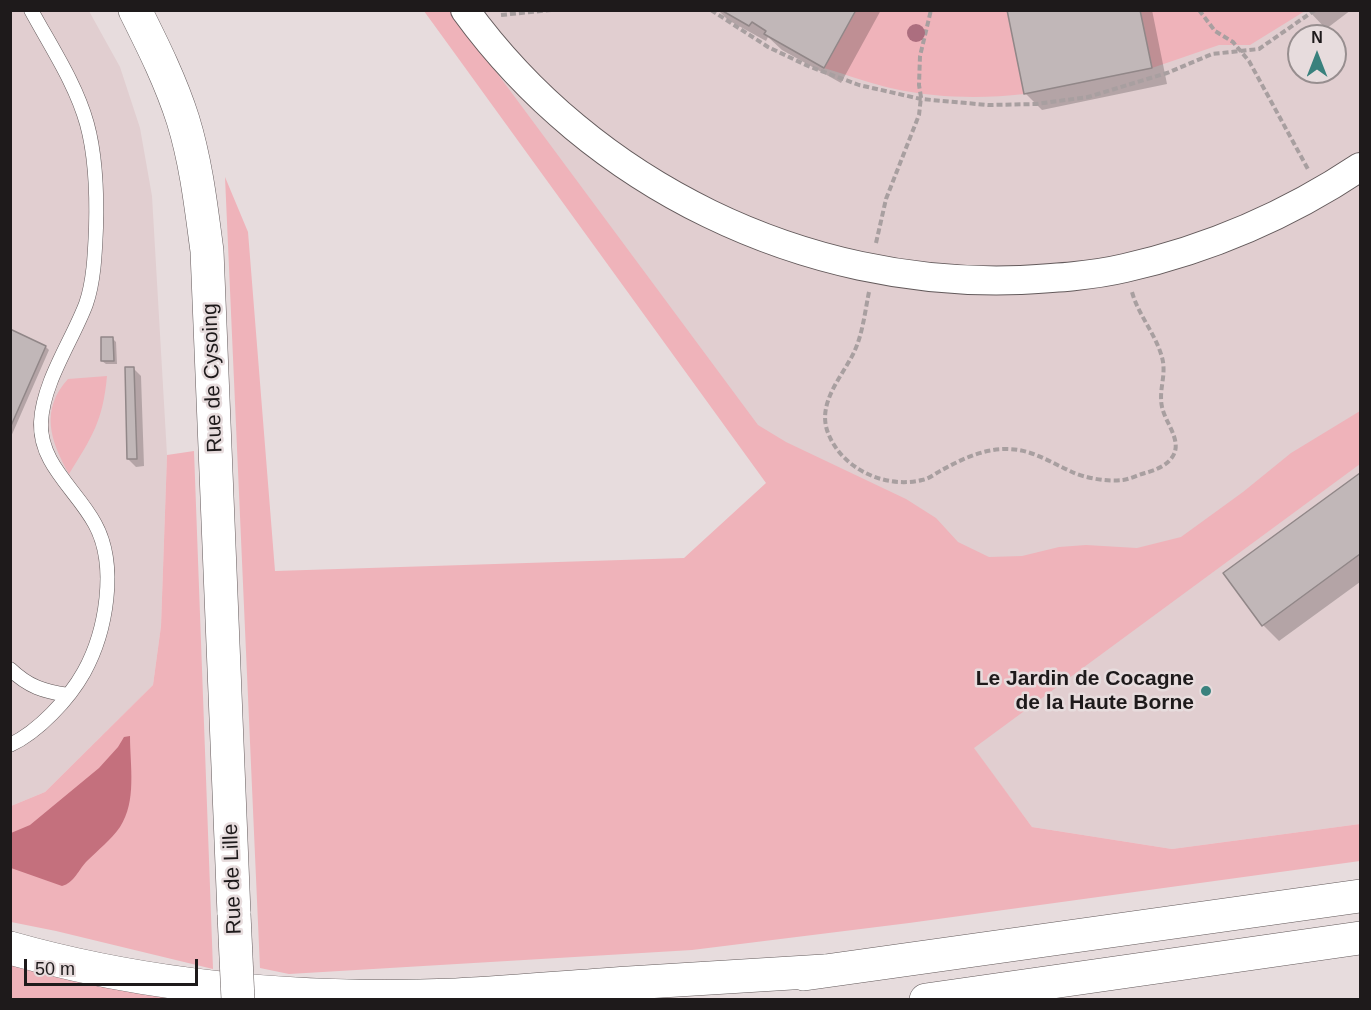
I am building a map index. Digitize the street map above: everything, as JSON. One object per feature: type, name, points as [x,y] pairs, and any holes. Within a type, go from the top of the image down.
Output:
[{"type":"main road","name":"Rue de Cysoing","points":[[135,10],[167,78],[182,118],[197,181],[206,242],[228,759]]},
{"type":"main road","name":"Rue de Lille","points":[[228,759],[238,999]]},
{"type":"main road","points":[[597,999],[824,971],[1360,896]]},
{"type":"main road","points":[[926,999],[1360,938]]},
{"type":"main road","points":[[10,948],[139,978],[245,991],[339,996],[457,995],[824,971]]},
{"type":"street","points":[[468,14],[503,60],[553,108],[589,139],[638,175],[693,206],[747,232],[818,256],[878,252],[923,276],[1002,280],[1065,277],[1128,267],[1195,249],[1240,232],[1312,177],[1360,167]]},
{"type":"lane","points":[[10,745],[43,722],[68,695],[84,672],[95,646],[104,611],[108,569],[103,543],[95,523],[47,454],[41,438],[44,399],[87,302],[95,242],[96,201],[94,160],[87,125],[75,90],[31,10]]},
{"type":"lane","points":[[10,669],[24,682],[45,692],[68,695]]},
{"type":"path","points":[[501,10],[512,24]]},
{"type":"path","points":[[468,14],[504,15],[551,10]]},
{"type":"path","points":[[711,10],[768,47],[808,66],[859,85],[921,99],[1000,105],[1036,104],[1088,97],[1167,73],[1212,54],[1259,50],[1315,10]]},
{"type":"path","points":[[932,10],[920,56],[919,115],[886,199],[862,331],[855,350],[829,397],[826,416],[828,432],[842,456],[858,469],[878,478],[900,483],[924,480],[963,459],[985,452],[1007,449],[1035,453],[1071,472],[1098,479],[1123,480],[1150,472],[1168,463],[1176,447],[1161,404],[1165,368],[1155,337],[1135,303],[1128,267]]},
{"type":"path","points":[[1199,10],[1215,31],[1233,42],[1249,61],[1312,177]]},
{"type":"path","points":[[866,242],[878,252]]},
{"type":"shaded area","points":[[11,11],[89,11],[120,67],[140,128],[152,196],[167,455],[161,626],[153,685],[45,792],[11,806]]},
{"type":"shaded area","points":[[424,11],[1360,11],[1360,824],[1172,849],[1032,827]]},
{"type":"shaded area","points":[[424,11],[451,11],[758,425],[786,442],[906,499],[936,518],[958,542],[989,557],[1022,556],[1059,547],[1086,545],[1137,548],[1181,537],[1243,492],[1291,453],[1360,411],[1360,464],[974,748],[1032,827],[1172,849],[1360,824],[1360,861],[909,923],[692,950],[289,974],[260,968],[225,177],[248,232],[275,571],[684,558],[766,483]]},
{"type":"shaded area","points":[[855,11],[1007,11],[1024,94],[976,97],[911,92],[886,87],[824,68]]},
{"type":"shaded area","points":[[1140,11],[1305,11],[1250,45],[1219,45],[1152,68]]},
{"type":"shaded area","points":[[107,376],[103,405],[95,428],[69,474],[53,437],[51,414],[54,402],[68,379]]},
{"type":"shaded area","points":[[194,451],[213,969],[11,922],[11,806],[45,792],[153,685],[161,626],[167,455]]},
{"type":"shaded area","points":[[130,736],[131,795],[125,817],[113,836],[87,861],[73,879],[62,886],[11,868],[11,833],[30,825],[99,768],[124,737]]},
{"type":"shaded area","points":[[10,961],[169,997],[169,999],[11,999]]},
{"type":"building","points":[[721,10],[856,10],[824,68],[764,34],[766,31],[752,22],[749,26]]},
{"type":"building","points":[[1007,10],[1140,10],[1152,68],[1024,94]]},
{"type":"building","points":[[10,329],[46,346],[10,428]]},
{"type":"building","points":[[101,337],[113,337],[114,361],[101,361]]},
{"type":"building","points":[[125,367],[134,367],[137,459],[127,459]]},
{"type":"building","points":[[1360,473],[1360,554],[1262,626],[1223,573]]},
{"type":"place","name":"Le Jardin de Cocagne de la Haute Borne","points":[[1206,691]]}]
